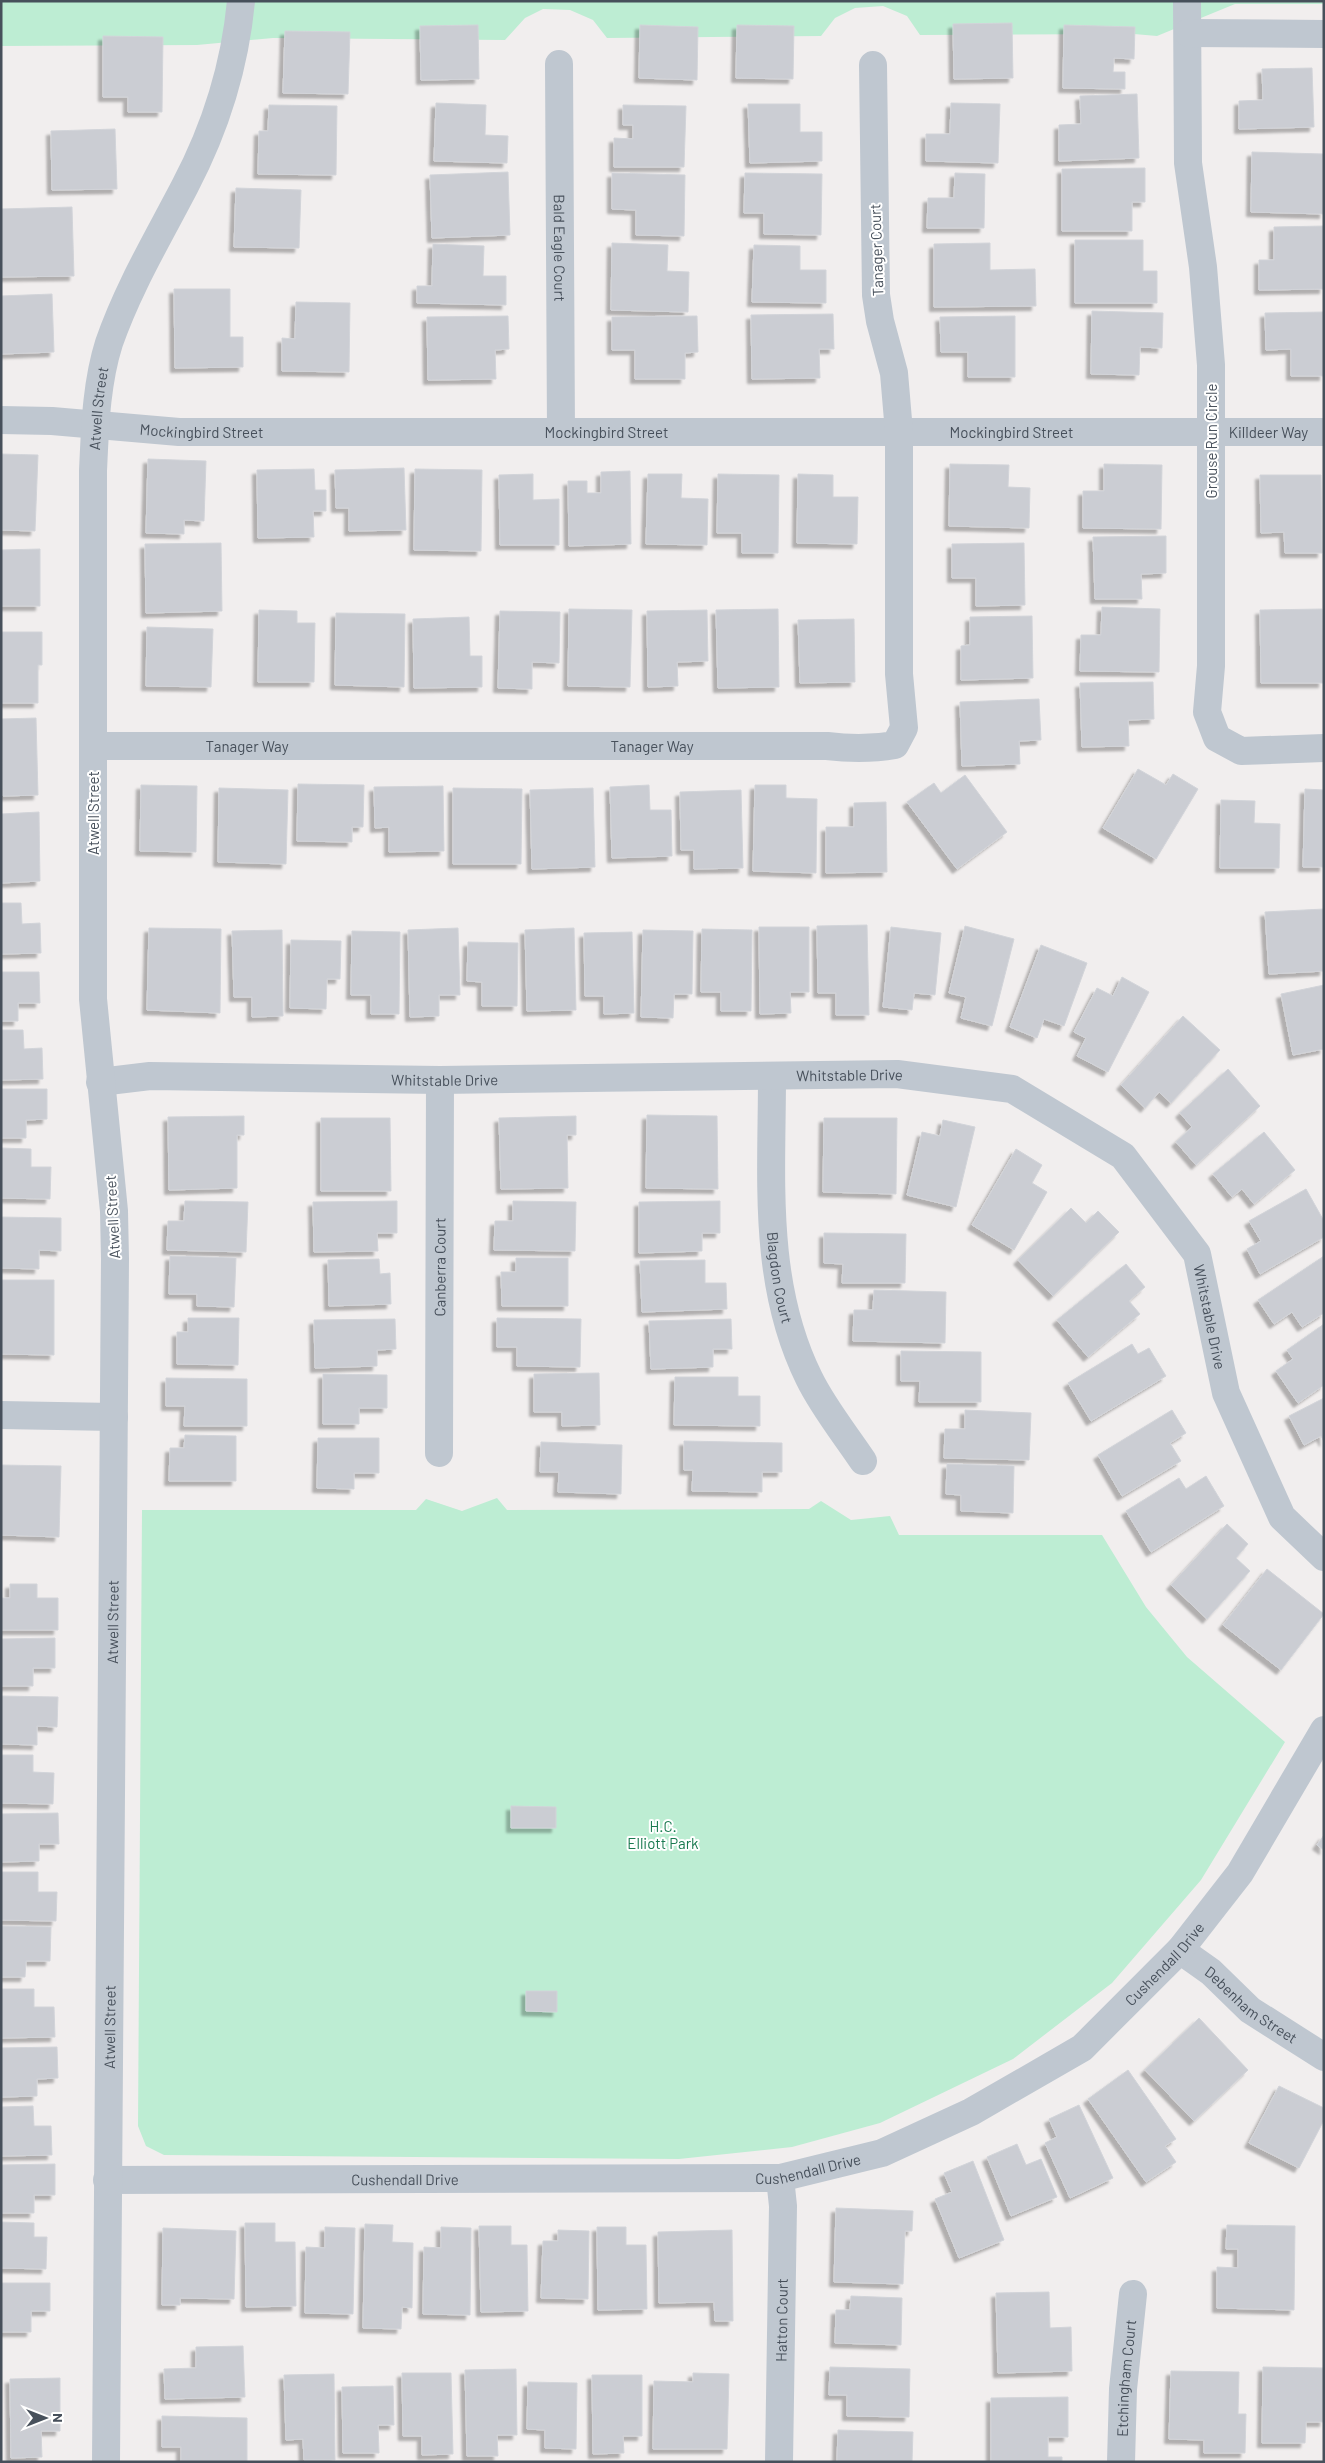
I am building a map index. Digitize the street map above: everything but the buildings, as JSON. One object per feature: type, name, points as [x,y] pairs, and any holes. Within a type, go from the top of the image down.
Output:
[{"type":"street","name":"Atwell Street","points":[[106,2462],[114,1211],[93,999],[93,471],[95,425],[101,374],[109,345],[136,277],[186,184],[207,138],[226,84],[241,1]]},
{"type":"street","name":"Grouse Run Circle","points":[[1187,1],[1188,163],[1206,292],[1212,431],[1212,666],[1207,712],[1217,738],[1241,751],[1324,748]]},
{"type":"street","points":[[1188,33],[1324,34]]},
{"type":"street","name":"Bald Eagle Court","points":[[558,64],[561,432]]},
{"type":"street","name":"Tanager Court","points":[[873,65],[876,295],[880,321],[894,374],[900,432]]},
{"type":"street","name":"Mockingbird Street","points":[[1,420],[52,421],[179,432],[1212,431]]},
{"type":"street","name":"Killdeer Way","points":[[1212,431],[1324,432]]},
{"type":"street","name":"Tanager Way","points":[[93,746],[827,746],[875,749],[895,745],[904,728],[900,674],[900,432]]},
{"type":"street","name":"Whitstable Drive","points":[[100,1082],[150,1076],[440,1080],[897,1074],[1012,1089],[1123,1156],[1197,1254],[1226,1393],[1282,1517],[1324,1556]]},
{"type":"street","name":"Blagdon Court","points":[[772,1076],[772,1246],[783,1309],[809,1379],[863,1461]]},
{"type":"street","name":"Canberra Court","points":[[439,1453],[440,1080]]},
{"type":"street","points":[[1,1415],[114,1417]]},
{"type":"street","name":"Cushendall Drive","points":[[107,2180],[780,2178],[882,2153],[971,2112],[1082,2048],[1180,1950],[1240,1873],[1324,1730]]},
{"type":"street","name":"Debenham Street","points":[[1180,1950],[1211,1972],[1250,2010],[1324,2057]]},
{"type":"street","name":"Hatton Court","points":[[780,2178],[783,2206],[780,2462]]},
{"type":"street","name":"Etchingham Court","points":[[1121,2462],[1123,2389],[1133,2294]]},
{"type":"green space","points":[[1,1],[1324,1],[1324,4],[1235,4],[1157,36],[1134,34],[920,35],[907,16],[883,6],[855,8],[835,18],[821,36],[607,38],[593,20],[570,10],[543,9],[525,18],[505,40],[273,38],[197,45],[1,46]]},
{"type":"green space","name":"H.C. Elliott Park","points":[[497,1498],[507,1510],[809,1509],[821,1501],[851,1520],[890,1516],[899,1535],[1102,1535],[1146,1607],[1187,1657],[1285,1742],[1201,1880],[1112,1983],[1013,2059],[880,2123],[792,2147],[679,2159],[164,2155],[146,2146],[138,2126],[142,1510],[416,1510],[426,1499],[462,1511]]}]
